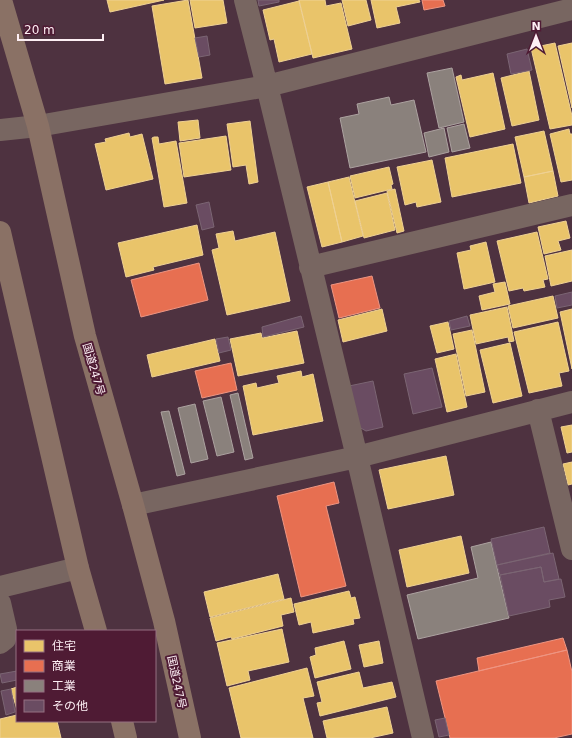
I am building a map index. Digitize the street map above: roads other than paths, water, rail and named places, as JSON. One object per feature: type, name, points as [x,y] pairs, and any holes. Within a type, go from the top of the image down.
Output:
[{"type":"highway","name":"国道247号","points":[[1,0],[38,126],[85,336],[164,621],[190,738]]},
{"type":"highway","points":[[0,232],[78,568],[96,630]]},
{"type":"highway","points":[[122,722],[126,738]]},
{"type":"street","points":[[245,0],[357,457],[423,738]]},
{"type":"street","points":[[0,130],[38,126],[267,86],[572,9]]},
{"type":"street","points":[[310,267],[572,204]]},
{"type":"street","points":[[133,505],[357,457],[572,402]]},
{"type":"street","points":[[538,410],[572,549]]},
{"type":"street","points":[[0,587],[78,568]]},
{"type":"street","points":[[0,603],[6,629],[5,638],[0,643]]}]
